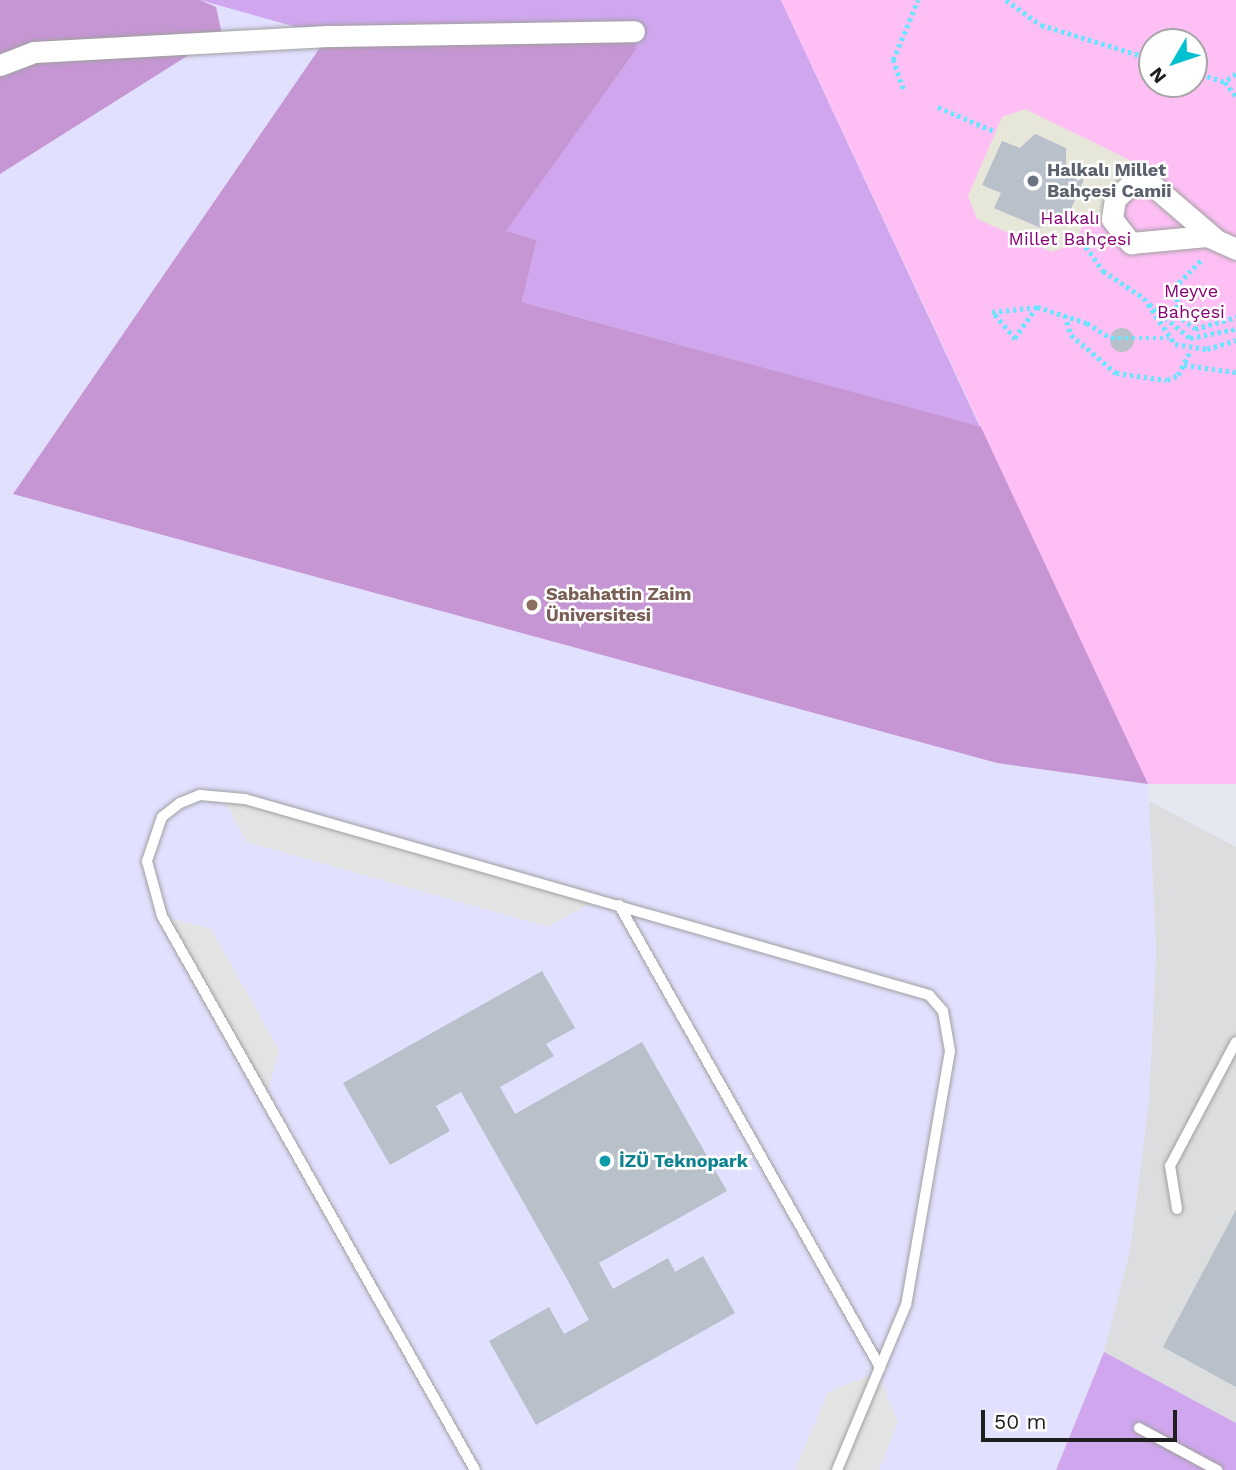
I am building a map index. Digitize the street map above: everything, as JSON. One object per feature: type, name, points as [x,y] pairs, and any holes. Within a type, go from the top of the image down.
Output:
[{"type":"street","points":[[0,65],[34,52],[328,36],[634,31]]},
{"type":"street","points":[[1214,238],[1236,249]]},
{"type":"lane","points":[[475,1470],[162,916],[146,861],[151,837],[180,803],[221,795],[913,987],[943,1011],[950,1051],[906,1305],[837,1470]]},
{"type":"lane","points":[[619,905],[880,1367]]},
{"type":"lane","points":[[1177,1209],[1170,1166],[1236,1042]]},
{"type":"lane","points":[[1139,1428],[1217,1470]]},
{"type":"path","points":[[903,89],[892,60],[918,0]]},
{"type":"path","points":[[1006,0],[1041,25],[1138,55]]},
{"type":"path","points":[[1225,82],[1236,74]]},
{"type":"path","points":[[1208,77],[1225,82],[1236,96]]},
{"type":"path","points":[[938,107],[996,132]]},
{"type":"path","points":[[1078,235],[1103,271],[1190,338],[1236,329]]},
{"type":"path","points":[[1212,261],[1194,264],[1181,278],[1177,314],[1195,329],[1236,317]]},
{"type":"path","points":[[1148,304],[1168,338]]},
{"type":"path","points":[[1037,307],[1015,339],[992,312],[996,308],[1037,307],[1065,316],[1111,338],[1168,338],[1191,350],[1236,340]]},
{"type":"path","points":[[1065,316],[1071,335],[1111,371],[1167,380],[1184,365],[1191,350]]},
{"type":"path","points":[[1184,365],[1236,372]]},
{"type":"shaded area","name":"Sabahattin Zaim Üniversitesi","points":[[0,0],[781,0],[1148,784],[1156,951],[1149,1101],[1130,1250],[1104,1352],[1056,1470],[0,1470]]},
{"type":"shaded area","points":[[0,0],[200,0],[216,7],[222,34],[0,174]]},
{"type":"shaded area","points":[[200,0],[781,0],[980,427],[522,302],[537,240],[505,231],[636,50],[328,36]]},
{"type":"shaded area","points":[[634,31],[636,50],[506,231],[537,240],[522,302],[1236,496],[1236,784],[1148,784],[997,763],[13,494],[328,36]]},
{"type":"shaded area","points":[[1025,109],[1140,165],[1140,183],[1112,219],[1083,224],[1075,243],[1052,252],[977,219],[968,196],[1002,117]],"holes":[[[1035,134],[1066,148],[1066,169],[1084,177],[1066,221],[1047,214],[1040,228],[995,208],[1001,193],[983,185],[1002,141],[1020,148]]]},
{"type":"shaded area","points":[[221,795],[598,899],[548,927],[247,842]]},
{"type":"shaded area","points":[[1149,801],[1236,847],[1236,1423],[1104,1352],[1130,1250],[1149,1101],[1156,951]]},
{"type":"shaded area","points":[[162,916],[211,929],[279,1050],[266,1099]]},
{"type":"shaded area","points":[[1104,1352],[1236,1423],[1236,1470],[1056,1470]]},
{"type":"shaded area","points":[[878,1372],[898,1422],[879,1470],[795,1470],[828,1392]]},
{"type":"green space","name":"Halkalı Millet Bahçesi","points":[[781,0],[1236,0],[1236,784],[1148,784]]},
{"type":"building","name":"Halkalı Millet Bahçesi Camii","points":[[1035,134],[1066,148],[1066,169],[1085,177],[1065,222],[1047,214],[1041,228],[994,208],[1001,193],[982,185],[1002,141],[1020,148]]},
{"type":"building","points":[[1122,328],[1131,331],[1134,340],[1131,349],[1122,352],[1113,349],[1110,340],[1113,331]]},
{"type":"building","points":[[542,971],[575,1028],[546,1044],[554,1056],[500,1087],[515,1114],[642,1042],[727,1191],[599,1263],[613,1289],[668,1258],[675,1272],[703,1256],[735,1313],[536,1425],[489,1341],[549,1307],[564,1334],[589,1320],[568,1281],[461,1092],[436,1106],[450,1131],[390,1165],[343,1083]]},
{"type":"building","points":[[1236,1210],[1236,1387],[1163,1347]]},
{"type":"place","name":"Halkalı Millet Bahçesi Camii","points":[[1033,181]]},
{"type":"place","name":"Sabahattin Zaim Üniversitesi","points":[[532,605]]},
{"type":"place","name":"İZÜ Teknopark","points":[[605,1161]]},
{"type":"park label","name":"Meyve Bahçesi","points":[[1191,302]]}]
